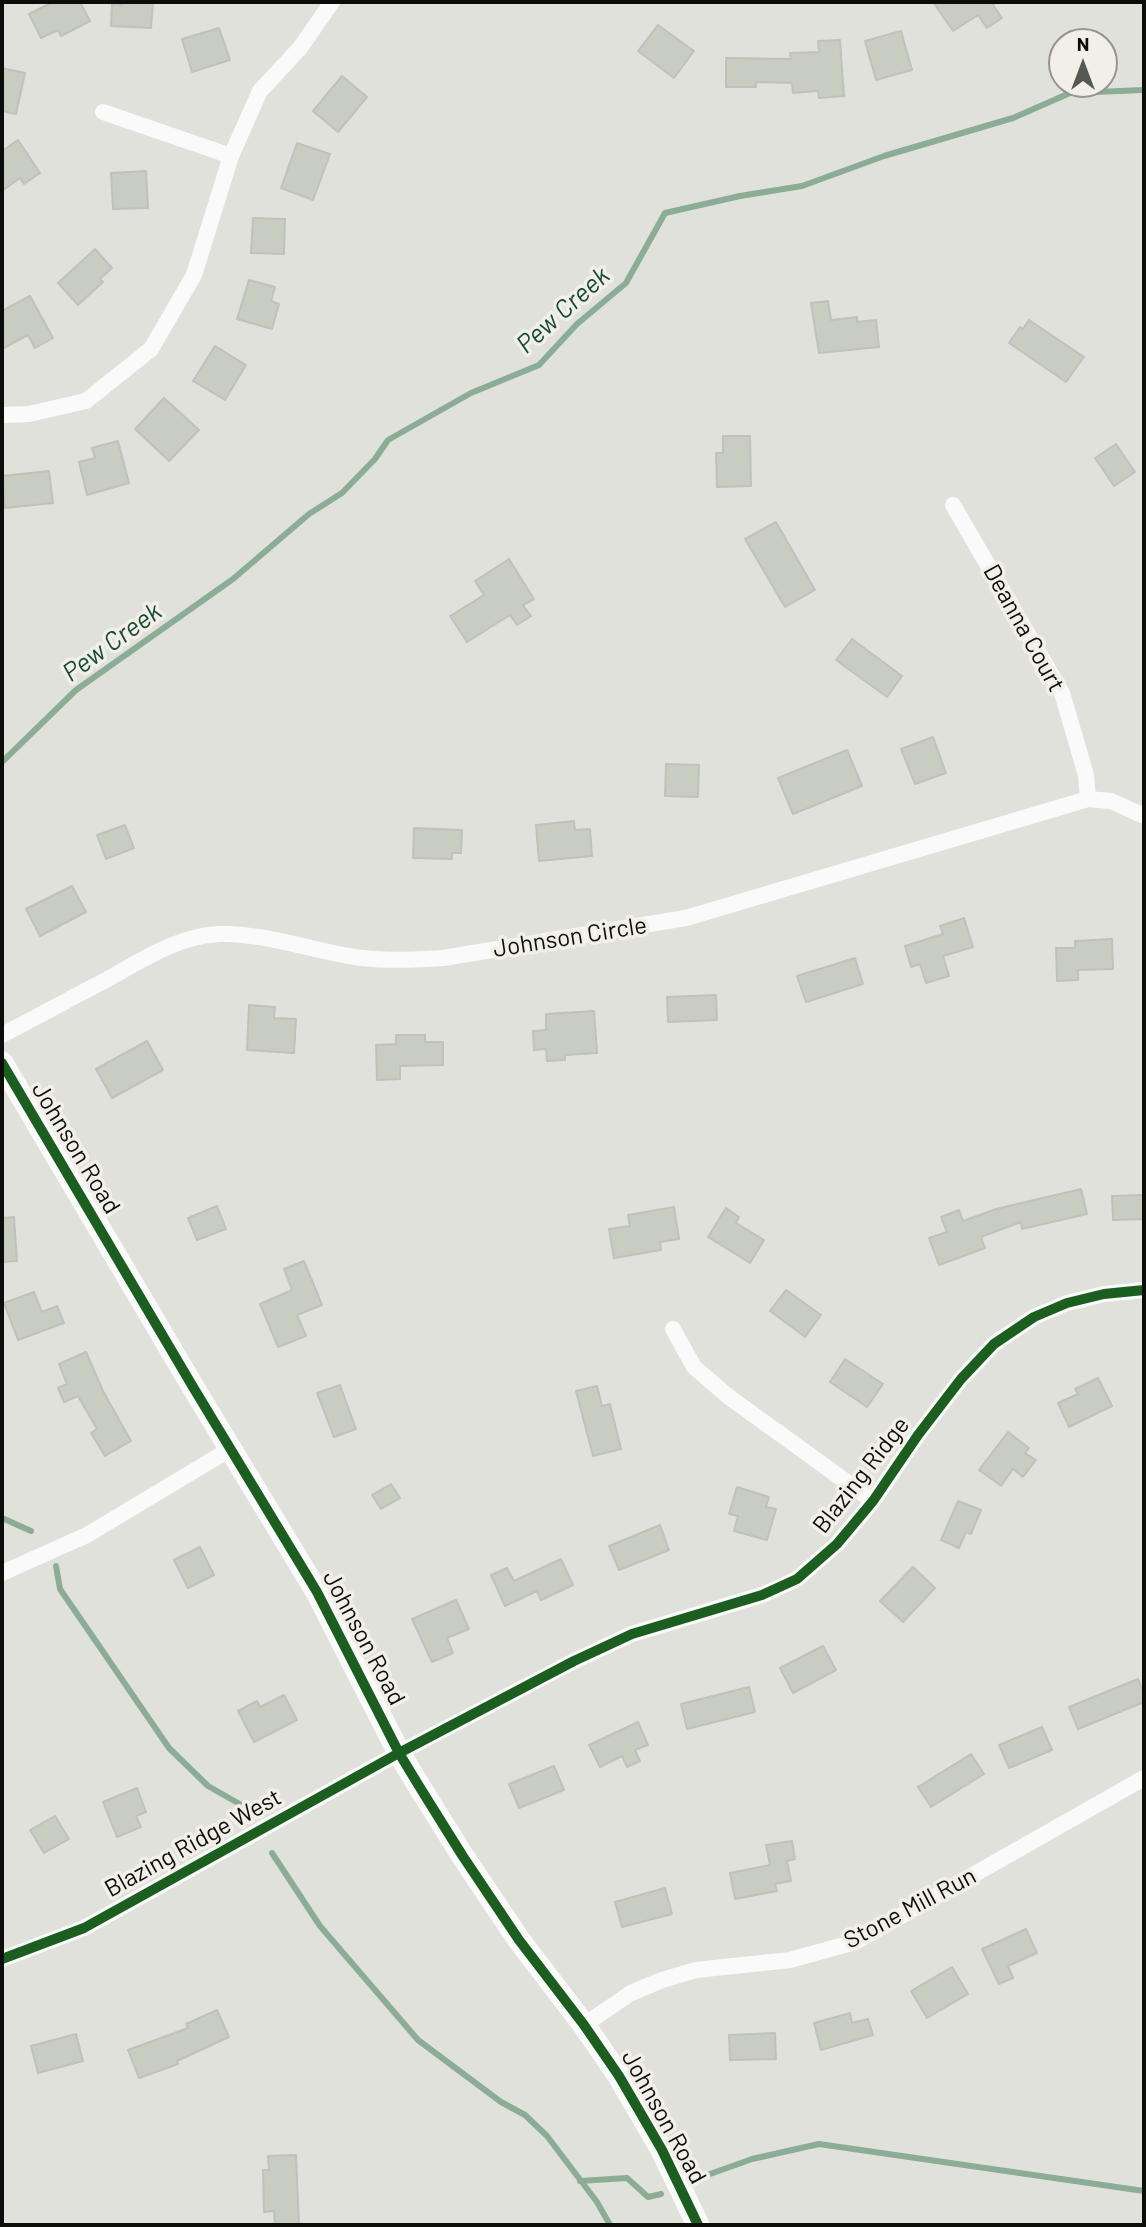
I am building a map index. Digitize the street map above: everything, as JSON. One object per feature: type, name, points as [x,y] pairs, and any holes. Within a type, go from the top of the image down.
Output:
[{"type":"street","points":[[2,415],[29,414],[86,401],[152,349],[194,275],[231,156],[260,91],[300,48],[332,2]]},
{"type":"street","points":[[103,112],[231,156]]},
{"type":"street","name":"Deanna Court","points":[[953,505],[1062,693],[1086,775],[1088,799]]},
{"type":"street","name":"Johnson Circle","points":[[2,1035],[159,951],[216,934],[243,935],[363,958],[443,958],[686,918],[1088,799],[1111,801],[1144,816]]},
{"type":"street","name":"Johnson Road","points":[[2,1063],[317,1592],[399,1753],[462,1855],[584,2025],[647,2121],[698,2225]]},
{"type":"street","name":"Blazing Ridge","points":[[399,1753],[574,1661],[632,1634],[750,1599],[797,1579],[837,1544],[873,1501],[961,1379],[994,1344],[1034,1317],[1067,1303],[1104,1294],[1144,1290]]},
{"type":"street","points":[[673,1329],[694,1367],[729,1398],[873,1501]]},
{"type":"street","points":[[2,1573],[87,1535],[232,1448]]},
{"type":"street","name":"Blazing Ridge West","points":[[2,1959],[84,1928],[399,1753]]},
{"type":"street","name":"Stone Mill Run","points":[[584,2025],[631,1993],[662,1980],[696,1970],[790,1960],[855,1942],[1144,1778]]},
{"type":"building","points":[[53,2],[80,2],[90,21],[61,36],[58,30],[41,38],[29,14]]},
{"type":"building","points":[[122,2],[153,2],[151,28],[111,26],[112,4],[121,5]]},
{"type":"building","points":[[933,2],[997,2],[993,5],[1002,18],[987,28],[978,15],[953,31]]},
{"type":"building","points":[[658,25],[694,51],[674,78],[638,51]]},
{"type":"building","points":[[219,28],[230,60],[192,72],[182,39]]},
{"type":"building","points":[[901,31],[912,70],[876,80],[865,41]]},
{"type":"building","points":[[840,40],[844,96],[819,98],[818,91],[793,93],[792,83],[756,82],[756,87],[726,87],[726,58],[791,59],[790,53],[819,52],[818,41]]},
{"type":"building","points":[[2,68],[25,73],[16,114],[2,111]]},
{"type":"building","points":[[342,76],[367,97],[338,132],[313,111]]},
{"type":"building","points":[[18,140],[40,173],[24,184],[20,178],[2,191],[2,151]]},
{"type":"building","points":[[297,143],[330,154],[313,200],[281,188]]},
{"type":"building","points":[[146,171],[148,208],[113,209],[111,173]]},
{"type":"building","points":[[253,218],[285,219],[284,254],[251,253]]},
{"type":"building","points":[[95,249],[112,268],[100,279],[103,282],[78,305],[58,283]]},
{"type":"building","points":[[249,280],[275,287],[271,301],[279,304],[272,329],[237,319]]},
{"type":"building","points":[[30,296],[53,338],[35,348],[28,335],[2,349],[2,311]]},
{"type":"building","points":[[828,301],[831,320],[857,317],[857,322],[876,320],[879,347],[819,353],[811,303]]},
{"type":"building","points":[[1029,320],[1084,357],[1066,382],[1009,343],[1020,327],[1023,329]]},
{"type":"building","points":[[215,346],[246,365],[225,400],[193,381]]},
{"type":"building","points":[[164,398],[199,430],[169,461],[135,429]]},
{"type":"building","points":[[723,436],[750,436],[751,486],[717,487],[716,453],[723,453]]},
{"type":"building","points":[[118,441],[129,483],[87,495],[79,462],[95,458],[92,448]]},
{"type":"building","points":[[1116,444],[1135,472],[1114,486],[1095,458]]},
{"type":"building","points":[[49,471],[53,503],[5,508],[2,476]]},
{"type":"building","points":[[776,522],[815,590],[785,607],[745,539]]},
{"type":"building","points":[[509,559],[534,599],[523,605],[531,616],[517,625],[510,615],[467,642],[450,616],[484,595],[475,581]]},
{"type":"building","points":[[852,639],[902,676],[887,697],[836,660]]},
{"type":"building","points":[[933,737],[946,773],[915,784],[901,749]]},
{"type":"building","points":[[847,750],[862,786],[793,814],[778,778]]},
{"type":"building","points":[[666,764],[699,765],[698,797],[665,796]]},
{"type":"building","points":[[574,821],[575,830],[590,829],[592,856],[539,861],[536,825]]},
{"type":"building","points":[[125,825],[134,848],[106,859],[97,835]]},
{"type":"building","points":[[414,828],[462,830],[461,853],[452,853],[452,859],[413,858]]},
{"type":"building","points":[[72,886],[86,912],[40,936],[26,909]]},
{"type":"building","points":[[964,918],[973,947],[943,956],[949,976],[926,983],[920,964],[911,967],[905,946],[943,934],[940,926]]},
{"type":"building","points":[[1112,939],[1113,969],[1078,970],[1078,980],[1057,981],[1056,948],[1075,948],[1075,941]]},
{"type":"building","points":[[855,958],[863,984],[806,1002],[797,976]]},
{"type":"building","points":[[716,995],[717,1020],[668,1022],[667,997]]},
{"type":"building","points":[[249,1005],[275,1007],[274,1018],[296,1019],[294,1053],[247,1050]]},
{"type":"building","points":[[594,1011],[597,1053],[565,1055],[565,1060],[547,1061],[546,1049],[534,1050],[533,1031],[546,1030],[546,1014]]},
{"type":"building","points":[[396,1035],[425,1035],[425,1042],[443,1042],[443,1065],[400,1066],[400,1079],[377,1080],[376,1045],[396,1044]]},
{"type":"building","points":[[147,1041],[163,1070],[112,1098],[96,1069]]},
{"type":"building","points":[[1081,1189],[1087,1214],[1022,1229],[1021,1222],[981,1237],[985,1248],[939,1265],[929,1238],[947,1232],[941,1217],[959,1210],[963,1221],[996,1209]]},
{"type":"building","points":[[1144,1195],[1144,1219],[1113,1220],[1112,1196]]},
{"type":"building","points":[[217,1206],[226,1229],[197,1240],[188,1218]]},
{"type":"building","points":[[674,1207],[679,1239],[660,1242],[661,1250],[614,1258],[609,1229],[630,1226],[628,1215]]},
{"type":"building","points":[[726,1208],[739,1217],[736,1223],[764,1240],[750,1263],[708,1237]]},
{"type":"building","points":[[14,1217],[17,1261],[2,1262],[2,1218]]},
{"type":"building","points":[[304,1261],[322,1305],[297,1315],[306,1336],[278,1347],[260,1304],[292,1290],[284,1269]]},
{"type":"building","points":[[786,1290],[821,1315],[805,1337],[770,1311]]},
{"type":"building","points":[[34,1292],[42,1312],[57,1306],[64,1323],[18,1340],[4,1303]]},
{"type":"building","points":[[86,1352],[103,1391],[131,1441],[105,1456],[91,1433],[97,1429],[78,1396],[64,1402],[58,1388],[67,1384],[59,1364]]},
{"type":"building","points":[[845,1359],[883,1384],[867,1407],[830,1382]]},
{"type":"building","points":[[1098,1378],[1112,1406],[1069,1427],[1058,1403],[1078,1394],[1075,1389]]},
{"type":"building","points":[[340,1385],[356,1429],[334,1437],[317,1393]]},
{"type":"building","points":[[597,1386],[602,1406],[610,1404],[621,1449],[593,1456],[576,1391]]},
{"type":"building","points":[[1008,1432],[1029,1448],[1025,1453],[1036,1460],[1023,1477],[1013,1469],[1001,1486],[979,1470]]},
{"type":"building","points":[[391,1484],[400,1498],[381,1509],[372,1495]]},
{"type":"building","points":[[737,1487],[769,1497],[766,1507],[776,1509],[767,1540],[734,1531],[738,1516],[729,1514]]},
{"type":"building","points":[[958,1501],[981,1510],[971,1534],[966,1532],[959,1548],[941,1540]]},
{"type":"building","points":[[660,1525],[669,1550],[619,1570],[609,1546]]},
{"type":"building","points":[[200,1547],[214,1575],[188,1588],[174,1560]]},
{"type":"building","points":[[561,1559],[573,1585],[541,1600],[537,1591],[505,1606],[491,1575],[507,1568],[514,1581]]},
{"type":"building","points":[[913,1567],[935,1588],[903,1622],[880,1601]]},
{"type":"building","points":[[456,1600],[469,1629],[447,1638],[453,1653],[432,1662],[412,1619]]},
{"type":"building","points":[[823,1646],[836,1670],[793,1693],[780,1668]]},
{"type":"building","points":[[1138,1679],[1144,1693],[1144,1702],[1078,1729],[1069,1707]]},
{"type":"building","points":[[749,1687],[755,1712],[687,1729],[681,1704]]},
{"type":"building","points":[[284,1695],[297,1720],[254,1742],[238,1711],[257,1701],[260,1707]]},
{"type":"building","points":[[638,1722],[648,1745],[635,1750],[640,1761],[627,1767],[622,1756],[600,1767],[589,1745]]},
{"type":"building","points":[[1042,1727],[1052,1750],[1009,1768],[999,1745]]},
{"type":"building","points":[[971,1754],[984,1774],[931,1807],[918,1787]]},
{"type":"building","points":[[554,1766],[564,1790],[519,1808],[509,1784]]},
{"type":"building","points":[[137,1788],[146,1812],[136,1816],[141,1827],[117,1837],[103,1802]]},
{"type":"building","points":[[55,1816],[69,1839],[44,1853],[30,1830]]},
{"type":"building","points":[[792,1841],[795,1859],[787,1861],[791,1881],[775,1884],[777,1891],[735,1899],[730,1873],[770,1865],[766,1845]]},
{"type":"building","points":[[665,1888],[672,1914],[622,1927],[615,1902]]},
{"type":"building","points":[[1026,1929],[1037,1953],[1008,1966],[1013,1978],[999,1984],[982,1949]]},
{"type":"building","points":[[952,1967],[968,1994],[927,2018],[911,1991]]},
{"type":"building","points":[[217,2010],[229,2037],[177,2061],[178,2064],[139,2078],[128,2050],[188,2028],[186,2024]]},
{"type":"building","points":[[850,2013],[852,2023],[868,2019],[873,2035],[821,2050],[814,2023]]},
{"type":"building","points":[[775,2033],[776,2059],[730,2060],[729,2035]]},
{"type":"building","points":[[76,2034],[83,2061],[38,2073],[31,2046]]},
{"type":"building","points":[[296,2155],[299,2225],[275,2225],[274,2211],[264,2212],[263,2170],[269,2170],[268,2156]]},
{"type":"waterway","name":"Pew Creek","points":[[2,762],[76,690],[233,579],[309,514],[342,493],[375,459],[388,440],[471,393],[539,365],[577,324],[626,283],[665,213],[740,196],[802,186],[884,156],[1013,118],[1070,93],[1144,90]]},
{"type":"waterway","points":[[2,1518],[31,1531]]},
{"type":"waterway","points":[[56,1566],[60,1589],[169,1748],[208,1786],[245,1807]]},
{"type":"waterway","points":[[272,1853],[320,1926],[418,2040],[501,2102],[525,2115],[547,2136],[597,2202],[610,2225]]},
{"type":"waterway","points":[[699,2178],[752,2159],[819,2144],[1144,2191]]},
{"type":"waterway","points":[[580,2181],[627,2178],[648,2197],[661,2194]]},
{"type":"cycle path","points":[[2,1063],[317,1592],[399,1753],[519,1940],[619,2076],[662,2150],[698,2225]]},
{"type":"cycle path","points":[[2,1959],[84,1928],[399,1753],[574,1661],[632,1634],[762,1595],[797,1579],[837,1544],[873,1501],[918,1435],[961,1379],[994,1344],[1034,1317],[1067,1303],[1104,1294],[1144,1290]]}]
